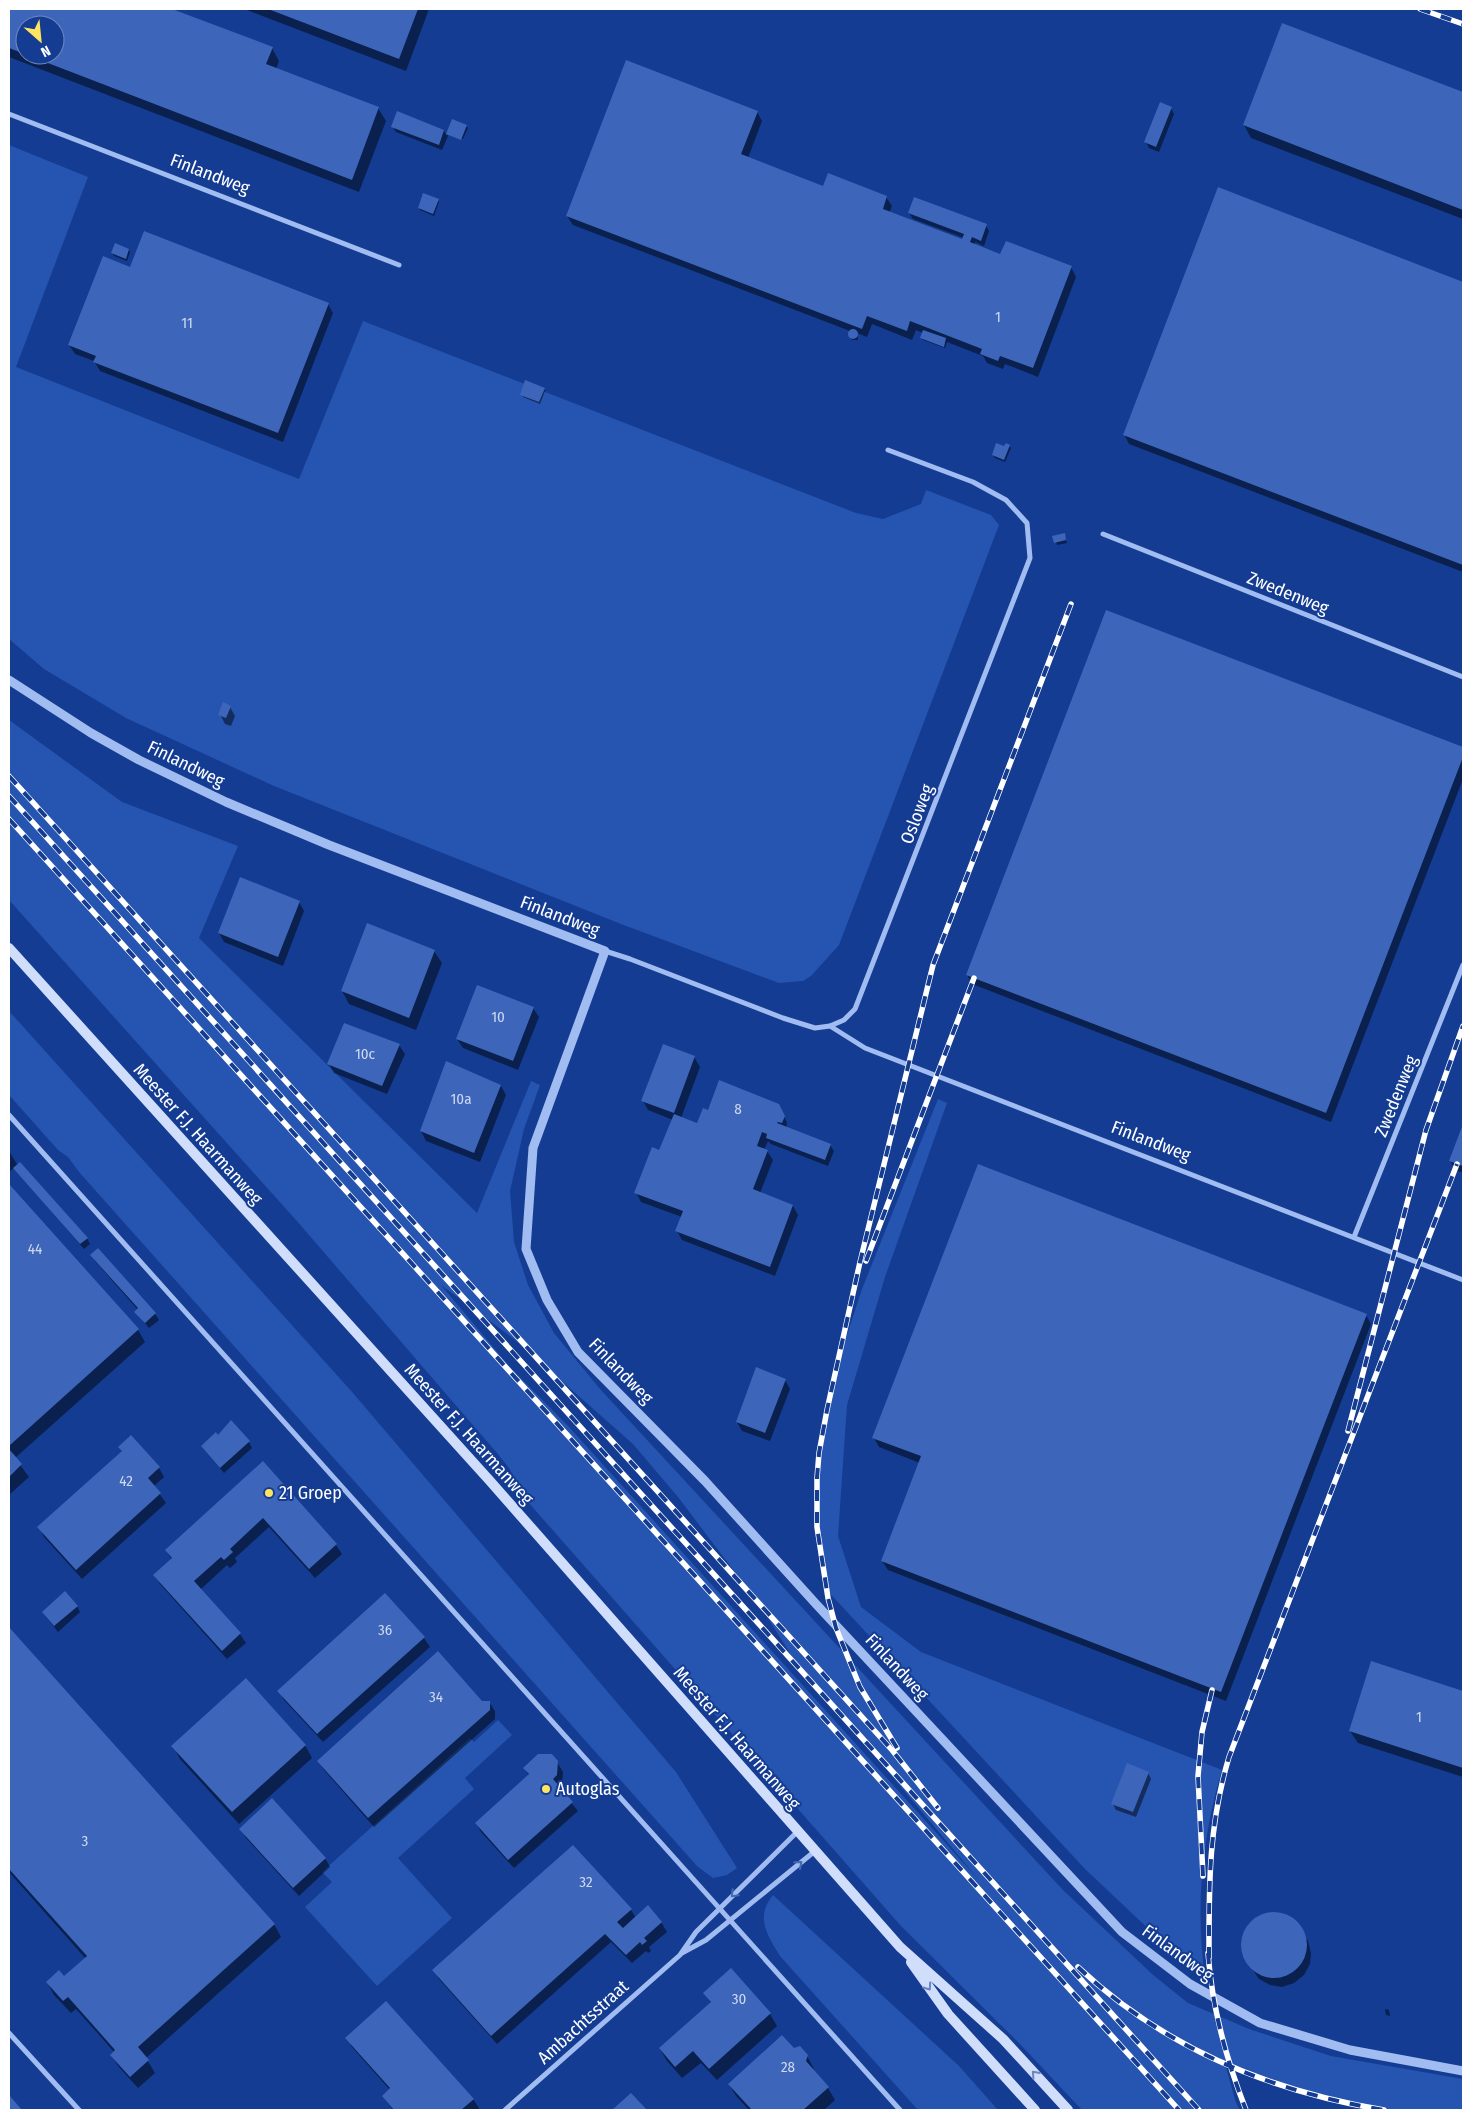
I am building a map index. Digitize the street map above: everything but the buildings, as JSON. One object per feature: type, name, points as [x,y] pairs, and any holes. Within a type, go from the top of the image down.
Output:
[{"type":"main road","name":"Meester F.J. Haarmanweg","points":[[9,948],[490,1481],[900,1947],[948,2014],[1035,2110]]},
{"type":"main road","name":"Meester F.J. Haarmanweg","points":[[900,1947],[1003,2038],[1068,2110]]},
{"type":"street","name":"Finlandweg","points":[[9,114],[399,265]]},
{"type":"street","name":"Osloweg","points":[[830,1026],[844,1020],[855,1009],[862,995],[1030,558],[1027,523],[1006,500],[973,482],[888,450]]},
{"type":"street","name":"Zwedenweg","points":[[1103,534],[1463,677]]},
{"type":"street","name":"Finlandweg","points":[[9,680],[91,733],[138,760],[226,802],[329,845],[606,951],[533,1148],[526,1249],[547,1300],[578,1352],[705,1481],[822,1611],[1122,1932],[1195,1988],[1260,2023],[1350,2050],[1463,2071]]},
{"type":"street","points":[[606,951],[783,1018],[815,1028],[830,1026]]},
{"type":"street","name":"Zwedenweg","points":[[1354,1237],[1463,965]]},
{"type":"street","name":"Finlandweg","points":[[830,1026],[865,1048],[1463,1280]]},
{"type":"street","points":[[9,1115],[900,2110]]},
{"type":"street","name":"Ambachtsstraat","points":[[680,1955],[696,1932],[797,1832]]},
{"type":"street","name":"Ambachtsstraat","points":[[505,2110],[680,1955],[706,1940],[815,1851]]},
{"type":"street","points":[[9,2033],[79,2110]]},
{"type":"shaded area","points":[[9,145],[88,177],[16,367],[299,479],[363,321],[856,513],[883,519],[921,504],[926,490],[991,515],[999,525],[839,945],[811,976],[803,981],[779,983],[621,924],[274,786],[126,718],[44,669],[9,639]]},
{"type":"shaded area","points":[[9,720],[122,802],[238,846],[199,938],[477,1213],[531,1081],[540,1085],[524,1129],[510,1191],[514,1242],[528,1285],[554,1333],[600,1389],[1063,1890],[1152,1974],[1188,2003],[1249,2029],[1331,2056],[1463,2079],[1463,2110],[1387,2110],[1299,2093],[1260,2080],[1225,2064],[1236,2103],[1240,2110],[1082,2110],[1020,2044],[901,1926],[528,1502],[509,1468],[497,1453],[296,1220],[9,900]],"holes":[[[441,1285],[514,1339],[633,1444],[678,1497],[759,1604],[793,1658],[979,1880],[569,1427],[509,1366]]]},
{"type":"shaded area","points":[[9,1011],[353,1393],[676,1772],[737,1868],[727,1875],[713,1878],[697,1866],[79,1172],[68,1157],[58,1150],[9,1095]]},
{"type":"shaded area","points":[[938,1099],[947,1103],[885,1277],[847,1405],[838,1536],[861,1607],[921,1652],[1222,1770],[1215,1795],[1202,1873],[1201,1925],[1205,1977],[1172,1951],[1085,1869],[824,1587],[818,1553],[817,1475],[827,1396],[862,1289]]},
{"type":"shaded area","points":[[498,1720],[512,1735],[465,1778],[474,1789],[398,1858],[452,1918],[377,1986],[305,1907],[332,1882],[322,1872],[470,1738],[474,1742]]},
{"type":"shaded area","points":[[773,1895],[959,2066],[998,2110],[918,2110],[780,1956],[767,1933],[764,1918],[768,1903]]},
{"type":"railway","points":[[1420,9],[1463,24]]},
{"type":"railway","points":[[897,1748],[860,1687],[836,1628],[828,1598],[817,1527],[819,1453],[860,1262],[933,965],[1071,604]]},
{"type":"railway","points":[[9,776],[892,1750],[938,1808]]},
{"type":"railway","points":[[9,796],[1199,2110]]},
{"type":"railway","points":[[9,819],[1179,2110]]},
{"type":"railway","points":[[866,1261],[974,978]]},
{"type":"railway","points":[[1348,1431],[1426,1130],[1463,1026]]},
{"type":"railway","points":[[1209,1958],[1213,1833],[1229,1757],[1457,1164]]},
{"type":"railway","points":[[1203,1876],[1198,1776],[1202,1732],[1212,1690]]},
{"type":"railway","points":[[1208,1953],[1213,1994],[1221,2033],[1232,2072],[1246,2110]]},
{"type":"railway","points":[[1078,1967],[1111,1996],[1146,2021],[1182,2043],[1220,2062],[1259,2078],[1300,2091],[1341,2102],[1384,2110]]},
{"type":"place","name":"21 Groep","points":[[269,1493]]},
{"type":"place","name":"Autoglas","points":[[546,1789]]}]
